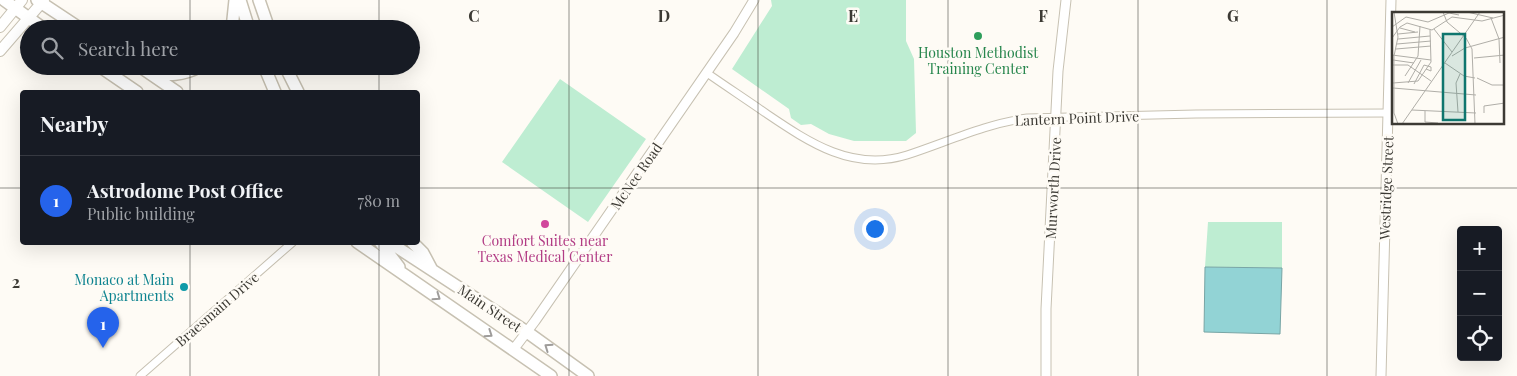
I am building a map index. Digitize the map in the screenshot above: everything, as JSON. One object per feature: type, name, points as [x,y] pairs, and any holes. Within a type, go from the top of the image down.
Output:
[{"type":"main road","points":[[4,0],[18,4],[31,20]]},
{"type":"main road","points":[[233,20],[236,0]]},
{"type":"main road","points":[[240,0],[246,20]]},
{"type":"main road","points":[[259,0],[266,20]]},
{"type":"main road","points":[[28,18],[41,1],[68,20]]},
{"type":"main road","points":[[0,27],[18,4]]},
{"type":"main road","points":[[0,52],[20,28]]},
{"type":"main road","points":[[112,75],[134,90]]},
{"type":"main road","points":[[152,75],[174,90]]},
{"type":"main road","points":[[164,75],[181,75]]},
{"type":"main road","points":[[268,75],[274,90]]},
{"type":"main road","points":[[290,75],[297,90]]},
{"type":"main road","name":"Main Street","points":[[361,245],[551,376]]},
{"type":"main road","points":[[382,245],[408,277]]},
{"type":"main road","name":"Main Street","points":[[394,245],[527,332],[588,376]]},
{"type":"main road","points":[[415,245],[423,253],[434,272]]},
{"type":"street","name":"McNee Road","points":[[513,350],[707,73],[754,0]]},
{"type":"street","name":"Murworth Drive","points":[[1046,376],[1046,309],[1056,117],[1060,48],[1066,0]]},
{"type":"street","name":"Westridge Street","points":[[1381,376],[1391,0]]},
{"type":"street","name":"Lantern Point Drive","points":[[707,73],[790,130],[823,149],[845,157],[866,160],[886,160],[906,155],[1007,121],[1056,117],[1388,112]]},
{"type":"street","name":"Braesmain Drive","points":[[140,376],[290,245]]},
{"type":"green space","points":[[771,0],[906,0],[906,41],[914,59],[916,133],[906,141],[854,141],[829,134],[811,124],[801,125],[791,118],[789,109],[732,69],[772,6]]},
{"type":"green space","points":[[560,79],[646,139],[588,222],[502,162]]},
{"type":"green space","points":[[1208,222],[1282,222],[1282,268],[1205,267]]},
{"type":"water","points":[[1205,267],[1282,268],[1280,334],[1204,332]]},
{"type":"place","name":"Houston Methodist Training Center","points":[[978,36]]},
{"type":"place","name":"Comfort Suites near Texas Medical Center","points":[[545,224]]},
{"type":"place","name":"Monaco at Main Apartments","points":[[184,287]]},
{"type":"place","name":"Astrodome Post Office","points":[[103,348]]}]
